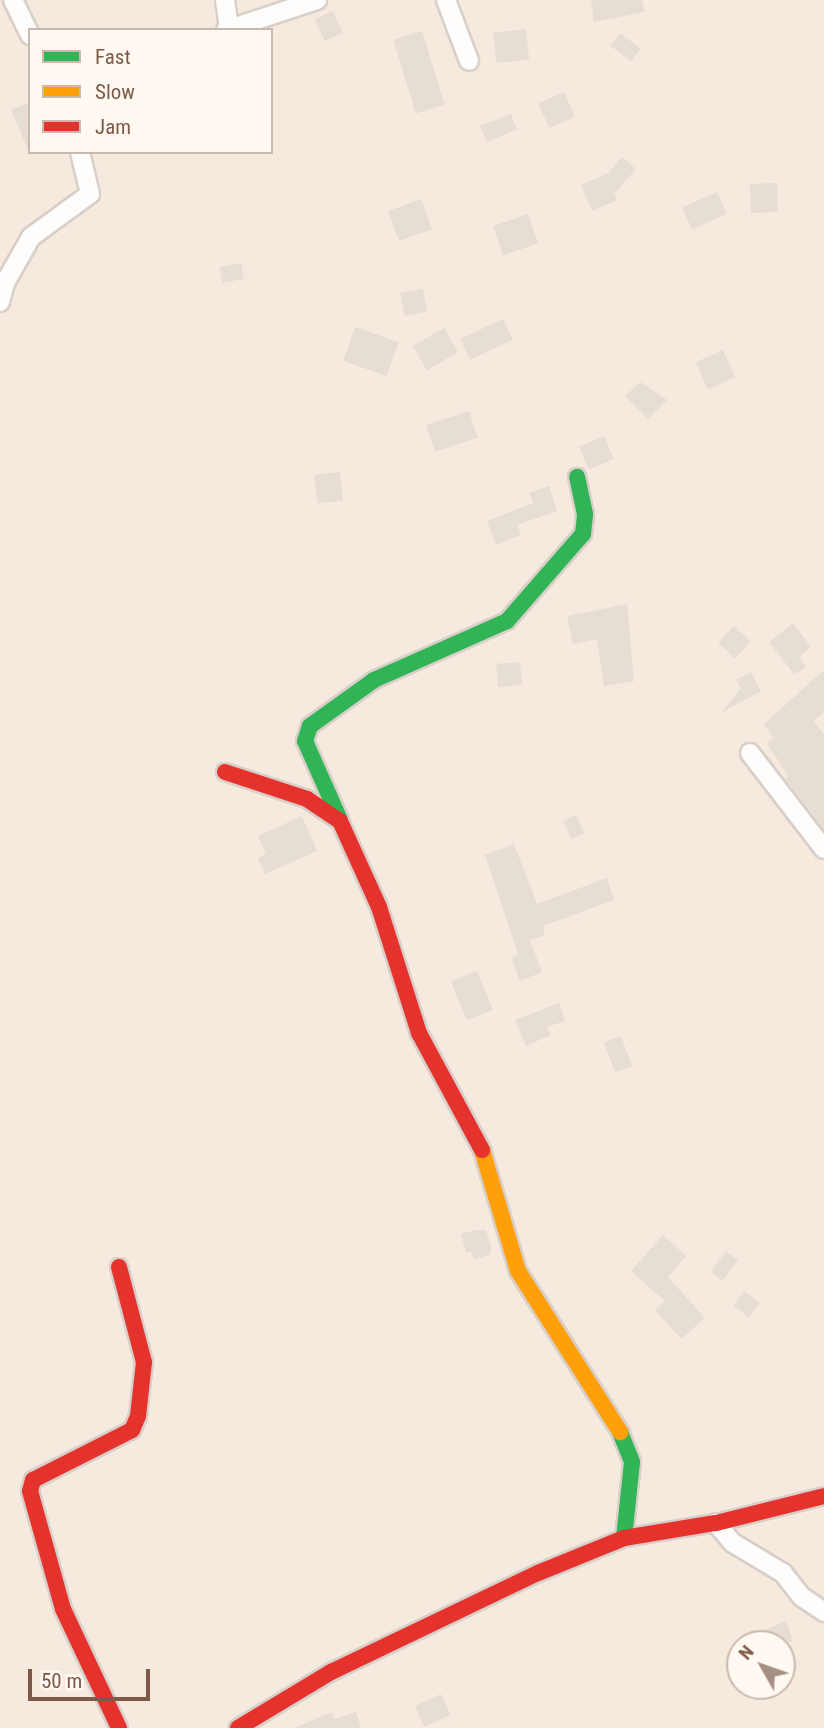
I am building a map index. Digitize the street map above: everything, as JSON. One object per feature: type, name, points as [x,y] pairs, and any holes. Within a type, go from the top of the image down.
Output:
[{"type":"street","points":[[13,0],[28,31]]},
{"type":"street","points":[[225,0],[228,28]]},
{"type":"street","points":[[231,28],[317,0]]},
{"type":"street","points":[[446,0],[469,61]]},
{"type":"street","points":[[0,303],[5,283],[31,237],[90,194],[80,154]]},
{"type":"street","points":[[577,477],[585,514],[583,534],[507,621],[374,680],[310,726],[305,741],[379,908],[419,1032],[490,1166],[518,1272],[617,1426],[632,1462],[624,1538]]},
{"type":"street","points":[[750,753],[824,849]]},
{"type":"street","points":[[225,772],[307,799],[340,821]]},
{"type":"street","points":[[119,1267],[144,1362],[138,1416],[132,1430],[33,1480],[30,1491],[63,1609],[119,1728]]},
{"type":"street","points":[[238,1728],[331,1672],[538,1573],[624,1538],[716,1523],[824,1496]]},
{"type":"street","points":[[716,1523],[733,1543],[783,1573],[802,1597],[824,1612]]},
{"type":"shaded area","points":[[0,0],[824,0],[824,1728],[0,1728]]},
{"type":"building","points":[[591,0],[642,0],[645,12],[594,22]]},
{"type":"building","points":[[333,11],[343,33],[324,41],[315,19]]},
{"type":"building","points":[[526,29],[529,60],[496,63],[493,32]]},
{"type":"building","points":[[422,31],[445,105],[416,113],[393,40]]},
{"type":"building","points":[[620,33],[641,49],[631,61],[610,46]]},
{"type":"building","points":[[564,92],[575,117],[549,128],[538,103]]},
{"type":"building","points":[[28,103],[28,149],[11,110]]},
{"type":"building","points":[[511,114],[517,130],[486,142],[480,126]]},
{"type":"building","points":[[622,157],[636,169],[614,194],[617,200],[592,211],[581,185],[608,173]]},
{"type":"building","points":[[777,183],[778,212],[751,213],[750,184]]},
{"type":"building","points":[[717,192],[727,214],[692,229],[682,207]]},
{"type":"building","points":[[421,199],[432,229],[399,241],[388,211]]},
{"type":"building","points":[[528,214],[538,243],[503,255],[493,226]]},
{"type":"building","points":[[241,263],[244,279],[222,283],[219,267]]},
{"type":"building","points":[[423,289],[427,312],[404,316],[400,293]]},
{"type":"building","points":[[503,319],[513,340],[470,360],[460,339]]},
{"type":"building","points":[[355,327],[398,342],[387,376],[343,361]]},
{"type":"building","points":[[444,328],[458,352],[427,370],[413,346]]},
{"type":"building","points":[[723,350],[735,377],[708,390],[696,362]]},
{"type":"building","points":[[640,382],[667,400],[648,419],[625,396]]},
{"type":"building","points":[[469,411],[478,438],[435,452],[426,425]]},
{"type":"building","points":[[604,436],[614,459],[589,470],[579,447]]},
{"type":"building","points":[[340,472],[343,501],[317,504],[314,475]]},
{"type":"building","points":[[549,486],[557,511],[517,525],[521,535],[496,545],[487,521],[533,503],[529,493]]},
{"type":"building","points":[[627,604],[634,681],[604,686],[597,639],[573,644],[567,616]]},
{"type":"building","points":[[793,623],[811,647],[799,657],[806,667],[794,674],[769,642]]},
{"type":"building","points":[[734,626],[751,642],[735,659],[718,643]]},
{"type":"building","points":[[520,662],[522,685],[498,687],[496,664]]},
{"type":"building","points":[[824,670],[824,712],[813,721],[824,734],[824,830],[785,778],[788,776],[767,743],[773,738],[764,724]]},
{"type":"building","points":[[751,672],[761,691],[721,713],[741,688],[736,680]]},
{"type":"building","points":[[576,815],[584,833],[571,839],[563,821]]},
{"type":"building","points":[[302,816],[317,851],[265,874],[258,858],[266,854],[258,836]]},
{"type":"building","points":[[514,844],[537,904],[607,878],[614,900],[543,926],[545,935],[530,940],[542,972],[520,981],[511,957],[518,954],[485,855]]},
{"type":"building","points":[[477,971],[493,1010],[467,1020],[451,981]]},
{"type":"building","points":[[559,1003],[565,1021],[547,1027],[551,1035],[526,1046],[515,1020]]},
{"type":"building","points":[[621,1036],[632,1066],[615,1072],[604,1042]]},
{"type":"building","points":[[486,1230],[491,1246],[490,1255],[474,1259],[471,1251],[466,1253],[461,1234]]},
{"type":"building","points":[[663,1235],[686,1256],[668,1277],[705,1318],[681,1339],[655,1310],[665,1301],[631,1271]]},
{"type":"building","points":[[726,1251],[738,1260],[722,1281],[710,1272]]},
{"type":"building","points":[[744,1291],[760,1303],[749,1317],[733,1305]]},
{"type":"building","points":[[786,1621],[789,1630],[764,1630]]},
{"type":"building","points":[[441,1694],[451,1715],[424,1727],[415,1706]]},
{"type":"building","points":[[332,1712],[334,1719],[356,1712],[361,1728],[294,1728]]},
{"type":"traffic: fast","points":[[340,820],[305,741],[310,726],[374,680],[507,621],[583,534],[585,514],[577,477]]},
{"type":"traffic: fast","points":[[620,1432],[632,1462],[624,1538]]},
{"type":"traffic: slow","points":[[482,1150],[518,1271],[620,1432]]},
{"type":"traffic: jam","points":[[225,772],[307,799],[340,821],[379,907],[419,1033],[482,1150]]},
{"type":"traffic: jam","points":[[119,1267],[144,1362],[138,1416],[132,1430],[33,1480],[30,1491],[63,1609],[119,1728]]},
{"type":"traffic: jam","points":[[238,1728],[331,1672],[538,1573],[624,1538],[716,1523],[824,1496]]}]
